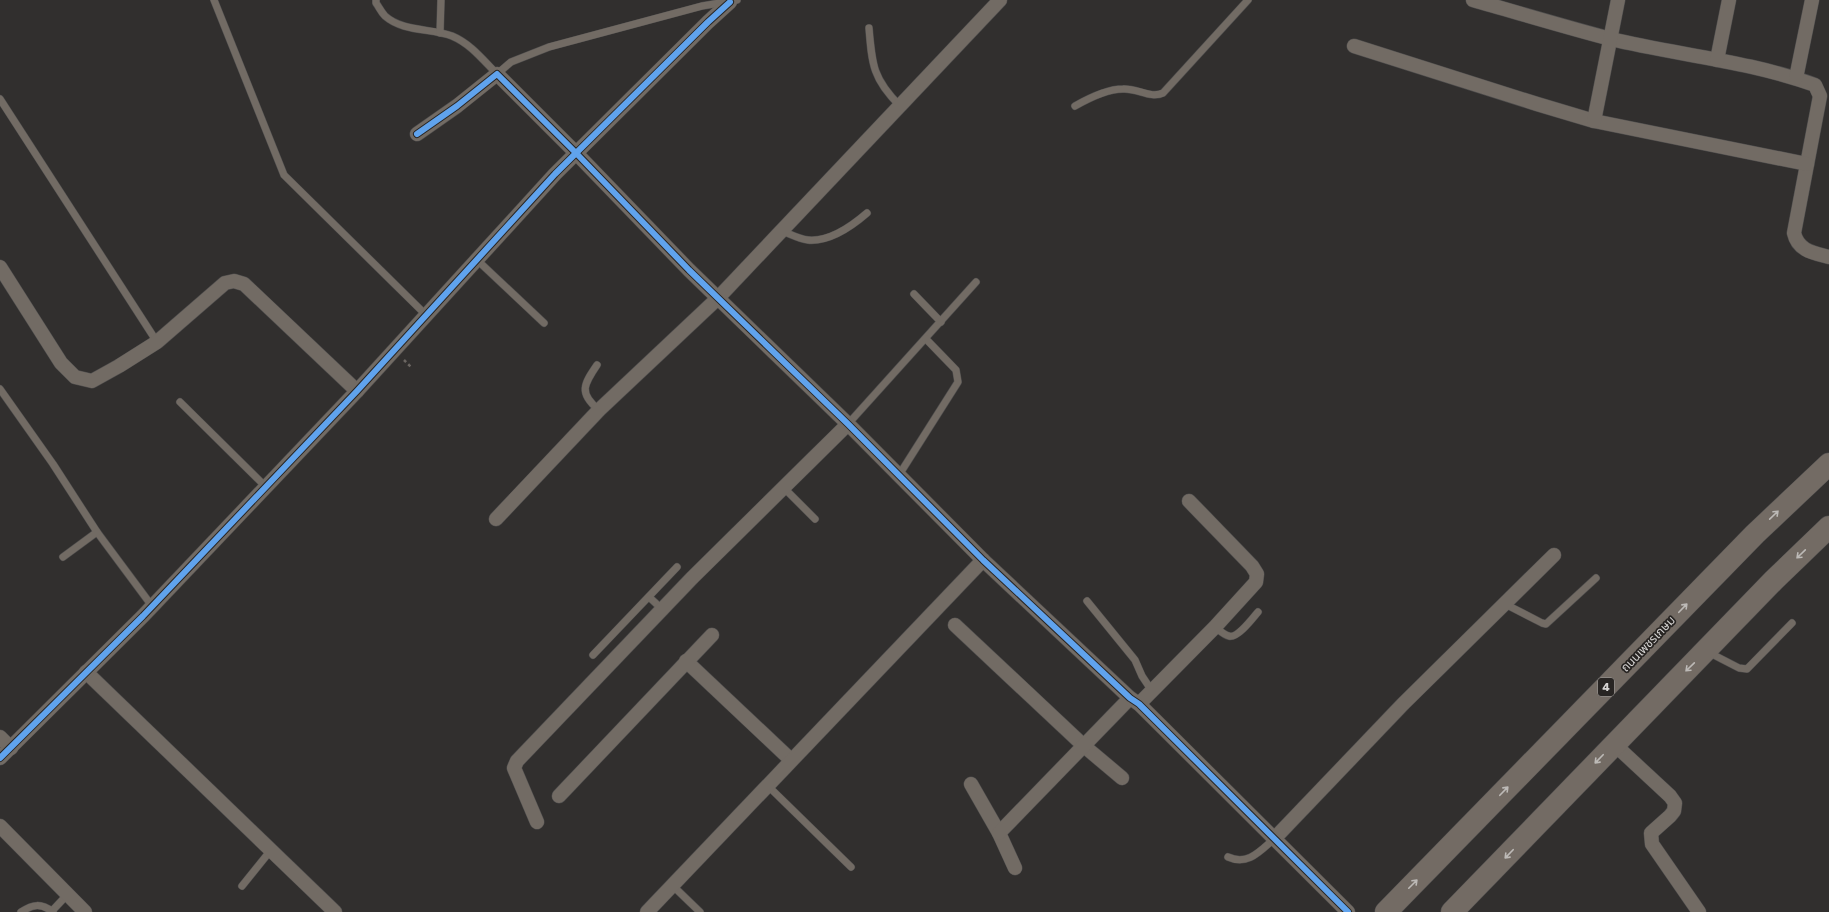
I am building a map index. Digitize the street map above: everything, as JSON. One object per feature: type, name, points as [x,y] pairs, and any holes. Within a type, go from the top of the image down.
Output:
[{"type":"main road","name":"ถนนเพชรเกษม","points":[[1386,912],[1755,534],[1829,464]]},
{"type":"main road","points":[[1452,912],[1774,580],[1829,528]]},
{"type":"street","points":[[496,519],[599,410],[718,298],[1000,0]]},
{"type":"street","points":[[1473,0],[1611,39],[1717,60],[1796,78],[1815,85],[1820,96],[1794,233],[1798,244],[1804,249],[1812,253],[1829,257]]},
{"type":"street","points":[[1594,121],[1618,0]]},
{"type":"street","points":[[1717,60],[1729,0]]},
{"type":"street","points":[[1796,78],[1812,0]]},
{"type":"street","points":[[0,758],[152,606],[266,487],[576,153],[708,22],[734,1]]},
{"type":"street","points":[[1354,46],[1594,121],[1807,164]]},
{"type":"street","points":[[417,134],[457,106],[497,74],[576,153],[603,183],[718,298],[848,424],[983,560],[1135,701],[1348,912]]},
{"type":"street","points":[[0,268],[61,363],[75,377],[92,381],[119,366],[157,342],[225,283],[234,280],[244,284],[357,390]]},
{"type":"street","points":[[537,822],[514,768],[517,761],[662,609],[848,424]]},
{"type":"street","points":[[999,833],[1084,746],[1135,701],[1152,691],[1215,627],[1256,582],[1257,574],[1252,566],[1189,500]]},
{"type":"street","points":[[1274,839],[1403,704],[1554,555]]},
{"type":"street","points":[[647,912],[983,560]]},
{"type":"street","points":[[955,625],[1084,746],[1122,778]]},
{"type":"street","points":[[559,796],[712,635]]},
{"type":"street","points":[[686,661],[791,760]]},
{"type":"street","points":[[86,672],[335,912]]},
{"type":"street","points":[[0,737],[11,748]]},
{"type":"street","points":[[1614,744],[1670,796],[1675,803],[1674,811],[1650,833],[1652,844],[1699,912]]},
{"type":"street","points":[[971,784],[999,833],[1015,868]]},
{"type":"street","points":[[0,826],[85,912]]},
{"type":"lane","points":[[214,0],[284,176],[426,314]]},
{"type":"lane","points":[[376,0],[376,3],[385,16],[404,26],[453,36],[471,47],[497,74],[511,62],[549,47],[702,6],[734,1]]},
{"type":"lane","points":[[440,33],[441,0]]},
{"type":"lane","points":[[1075,106],[1105,92],[1122,89],[1138,90],[1154,96],[1163,93],[1248,0]]},
{"type":"lane","points":[[869,28],[872,62],[878,79],[886,93],[900,106]]},
{"type":"lane","points":[[0,99],[157,342]]},
{"type":"lane","points":[[782,230],[808,240],[828,238],[858,221],[867,213]]},
{"type":"lane","points":[[476,259],[544,323]]},
{"type":"lane","points":[[848,424],[976,282]]},
{"type":"lane","points":[[914,294],[941,322]]},
{"type":"lane","points":[[899,475],[958,382],[956,370],[926,339]]},
{"type":"lane","points":[[597,365],[585,381],[585,393],[590,403],[599,410]]},
{"type":"lane","points":[[0,389],[54,464],[97,532],[152,606]]},
{"type":"lane","points":[[180,402],[266,487]]},
{"type":"lane","points":[[784,488],[814,519]]},
{"type":"lane","points":[[63,556],[97,532]]},
{"type":"lane","points":[[593,655],[677,567]]},
{"type":"lane","points":[[1505,604],[1546,624],[1596,578]]},
{"type":"lane","points":[[649,597],[662,609]]},
{"type":"lane","points":[[1087,601],[1135,660],[1142,676],[1152,691]]},
{"type":"lane","points":[[1215,627],[1226,635],[1233,636],[1237,634],[1258,612]]},
{"type":"lane","points":[[1706,651],[1738,668],[1747,669],[1792,623]]},
{"type":"lane","points":[[767,785],[851,867]]},
{"type":"lane","points":[[1228,857],[1241,861],[1255,856],[1274,839]]},
{"type":"lane","points":[[242,886],[271,850]]},
{"type":"lane","points":[[673,886],[700,912]]},
{"type":"lane","points":[[21,912],[34,904],[43,906],[52,912],[68,895]]},
{"type":"cycle path","points":[[0,758],[143,616],[357,391],[555,174],[730,2]]},
{"type":"cycle path","points":[[417,134],[457,106],[497,74],[689,270],[848,424],[983,560],[1130,698],[1139,704],[1348,912]]}]
